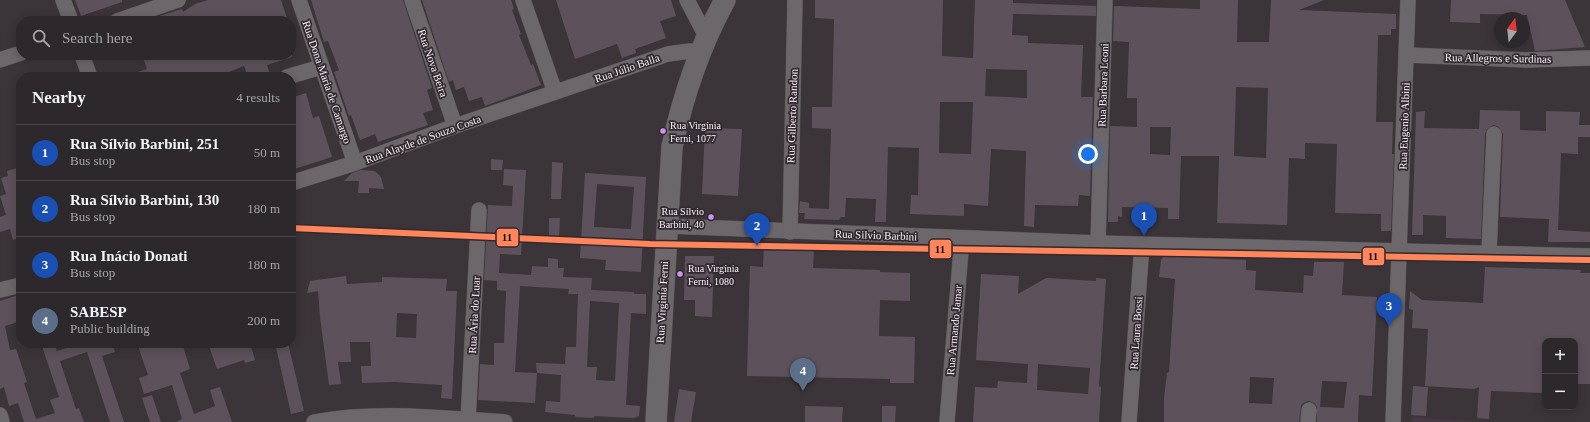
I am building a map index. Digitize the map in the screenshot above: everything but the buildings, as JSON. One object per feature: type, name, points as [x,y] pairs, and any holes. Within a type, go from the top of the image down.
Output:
[{"type":"street","points":[[63,0],[69,16]]},
{"type":"street","points":[[132,16],[178,0]]},
{"type":"street","name":"Rua Dona Maria de Camargo","points":[[299,0],[355,163]]},
{"type":"street","name":"Rua Nova Beira","points":[[412,0],[455,126]]},
{"type":"street","points":[[523,0],[555,92]]},
{"type":"street","points":[[687,0],[703,46]]},
{"type":"street","name":"Rua Gilberto Randon","points":[[790,232],[795,0]]},
{"type":"street","name":"Rua Barbara Leoni","points":[[1098,243],[1105,0]]},
{"type":"street","name":"Rua Eugenio Albini","points":[[1393,422],[1408,0]]},
{"type":"street","name":"Rua Virginía Ferni","points":[[656,422],[666,226],[672,147],[678,117],[703,46],[721,2]]},
{"type":"street","name":"Rua Júlio Balla","points":[[555,92],[668,54],[690,51],[703,46]]},
{"type":"street","points":[[0,60],[16,55]]},
{"type":"street","name":"Rua Allegros e Surdinas","points":[[1407,55],[1527,60],[1590,58]]},
{"type":"street","points":[[84,60],[88,72]]},
{"type":"street","points":[[296,74],[321,66]]},
{"type":"street","name":"Rua Alayde de Souza Costa","points":[[296,182],[555,92]]},
{"type":"street","points":[[1488,253],[1494,134]]},
{"type":"street","name":"Rua Ária do Luar","points":[[468,420],[479,210]]},
{"type":"street","name":"Rua Silvio Barbini","points":[[666,226],[1098,243],[1590,256]]},
{"type":"street","name":"Rua Armando Jamar","points":[[947,422],[962,238]]},
{"type":"street","name":"Rua Laura Bossi","points":[[1129,422],[1142,244]]},
{"type":"street","points":[[0,290],[16,286]]},
{"type":"street","points":[[0,415],[2,422]]},
{"type":"street","points":[[314,422],[364,416],[405,416],[505,422]]},
{"type":"shaded area","points":[[1412,417],[1484,422],[1411,422]]},
{"type":"transit line","name":"11","points":[[296,228],[650,244],[1590,260]]},
{"type":"place","name":"Rua Virgínia Ferni, 1077","points":[[663,131]]},
{"type":"place","name":"Rua Sílvio Barbini, 40","points":[[711,217]]},
{"type":"place","name":"Rua Sílvio Barbini, 251","points":[[1144,236]]},
{"type":"place","name":"Rua Sílvio Barbini, 130","points":[[757,246]]},
{"type":"place","name":"Rua Virgínia Ferni, 1080","points":[[680,274]]},
{"type":"place","name":"Rua Inácio Donati","points":[[1389,326]]},
{"type":"place","name":"SABESP","points":[[803,391]]}]
